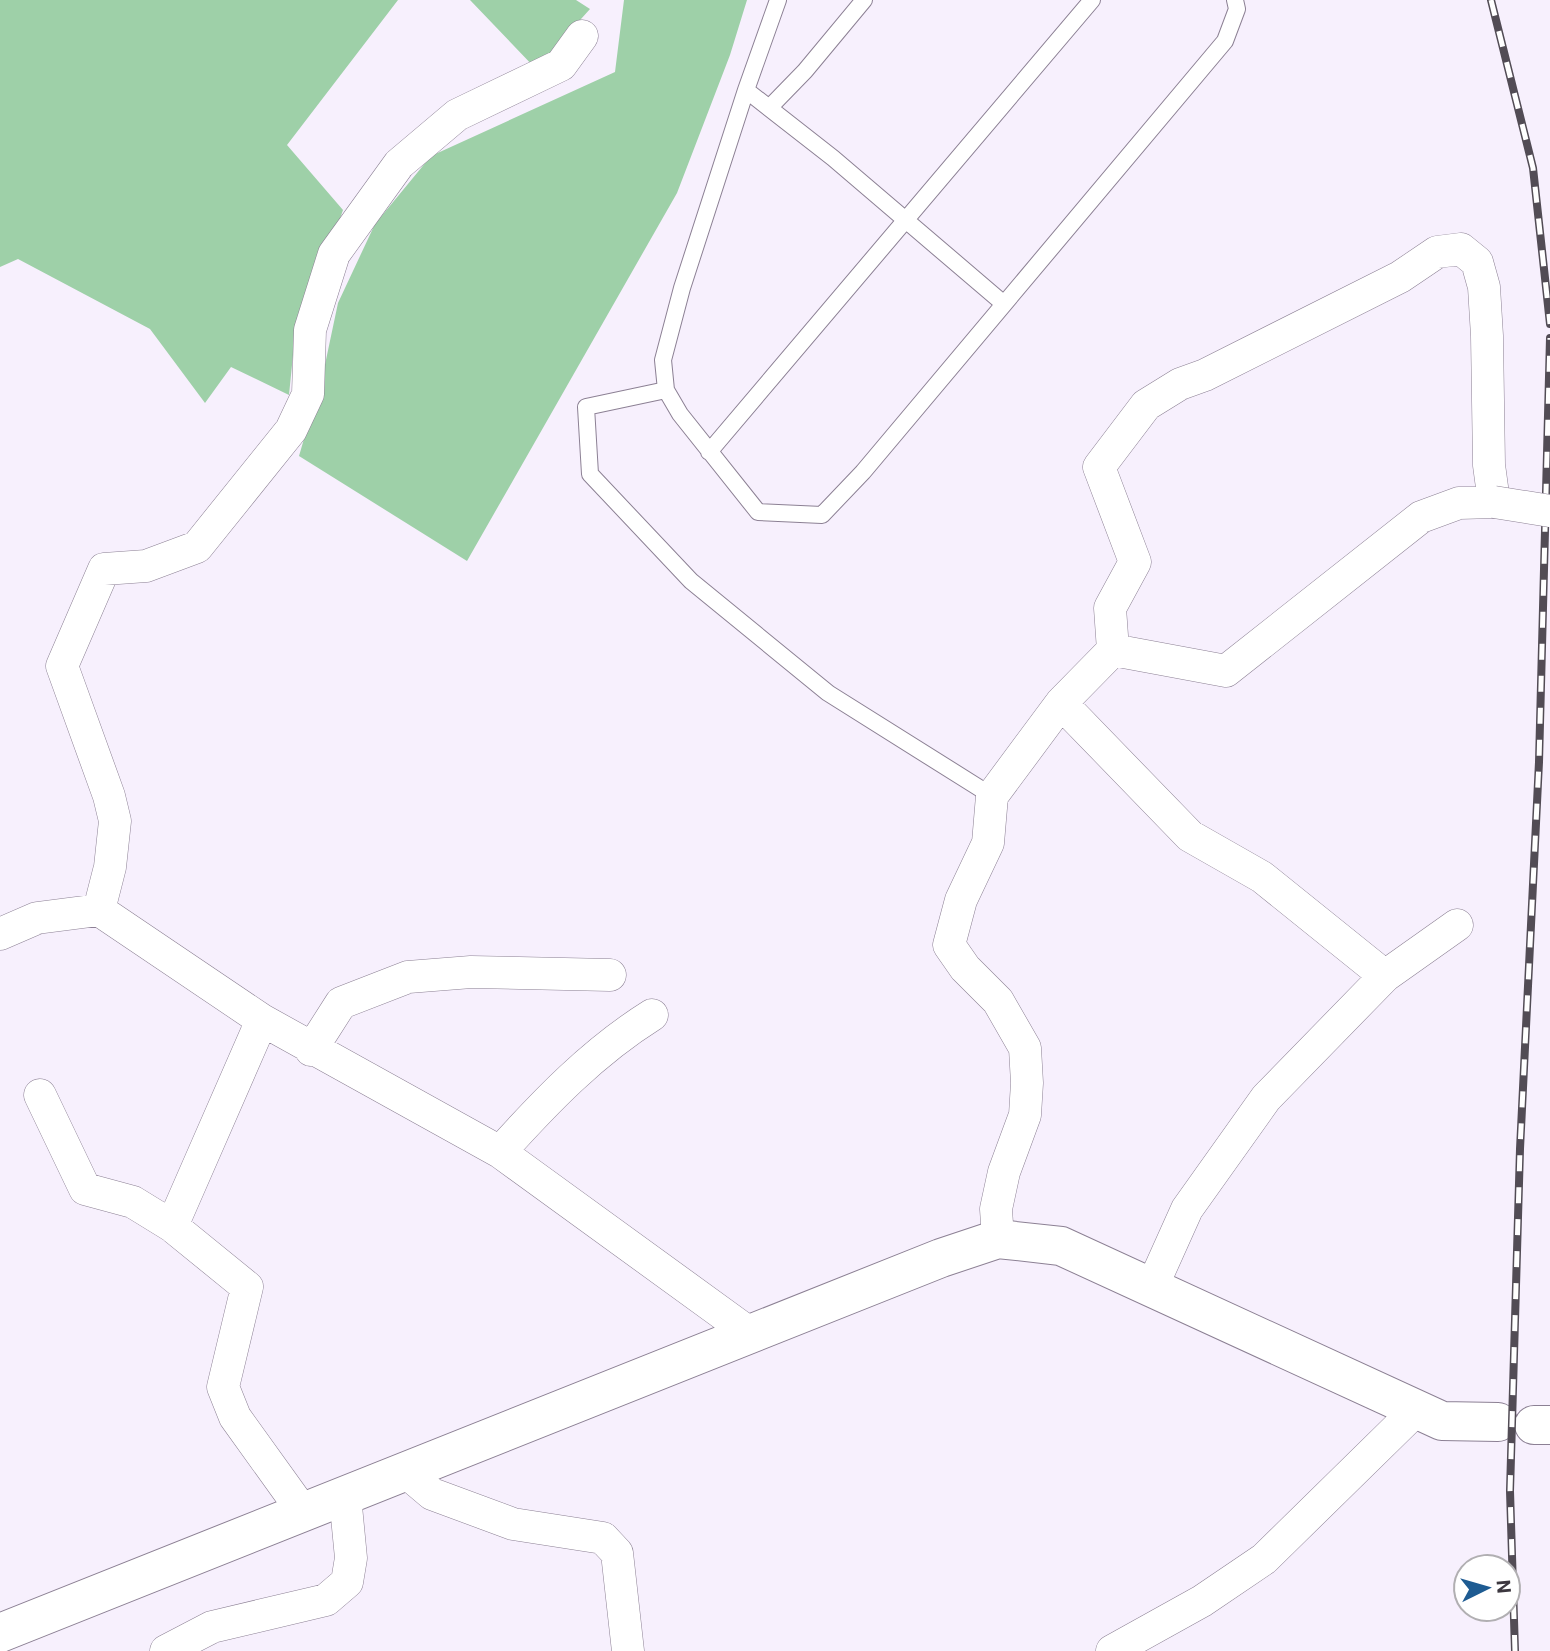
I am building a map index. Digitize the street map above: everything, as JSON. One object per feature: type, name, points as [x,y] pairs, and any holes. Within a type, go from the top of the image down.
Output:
[{"type":"street","points":[[99,910],[110,867],[116,821],[62,666],[104,569],[146,566],[197,547],[291,430],[308,394],[310,330],[334,254],[399,164],[457,115],[561,65],[582,37]]},
{"type":"street","points":[[998,1239],[996,1209],[1003,1172],[1025,1115],[1025,1048],[998,1001],[965,968],[949,945],[961,900],[988,843],[992,796],[1061,704],[1113,650],[1110,608],[1135,562],[1099,467],[1146,405],[1180,384],[1205,375],[1400,277],[1437,252],[1461,249],[1477,262],[1484,287],[1489,465],[1494,502]]},
{"type":"street","points":[[1113,650],[1226,671],[1421,517],[1459,503],[1494,502],[1550,511]]},
{"type":"street","points":[[1061,704],[1190,836],[1262,877],[1385,976]]},
{"type":"street","points":[[0,934],[37,918],[99,910],[261,1020],[500,1152],[752,1335]]},
{"type":"street","points":[[1152,1287],[1187,1209],[1266,1098],[1385,976],[1457,925]]},
{"type":"street","points":[[312,1049],[341,1003],[408,977],[471,972],[610,975]]},
{"type":"street","points":[[500,1152],[556,1091],[617,1037],[652,1015]]},
{"type":"street","points":[[172,1226],[261,1020]]},
{"type":"street","points":[[40,1095],[85,1189],[133,1202],[172,1226],[247,1287],[223,1387],[235,1417],[304,1513]]},
{"type":"street","points":[[0,1633],[941,1258],[998,1239],[1062,1246],[1442,1421],[1528,1424]]},
{"type":"street","points":[[1112,1651],[1202,1601],[1264,1559],[1417,1409]]},
{"type":"street","points":[[405,1472],[432,1494],[513,1524],[603,1538],[617,1553],[628,1651]]},
{"type":"street","points":[[166,1651],[218,1639],[326,1600],[347,1582],[351,1558],[345,1496]]},
{"type":"lane","points":[[778,0],[682,288],[663,360],[666,390],[680,414],[758,512],[822,515],[863,472],[1225,41],[1237,9],[1235,0]]},
{"type":"lane","points":[[769,108],[805,71],[864,0]]},
{"type":"lane","points":[[709,452],[1092,0]]},
{"type":"lane","points":[[746,90],[833,158],[1004,304]]},
{"type":"lane","points":[[666,390],[586,407],[590,474],[691,581],[828,693],[992,796]]},
{"type":"green space","points":[[0,0],[398,0],[287,145],[343,210],[293,355],[289,395],[231,367],[205,403],[150,329],[18,259],[0,267]]},
{"type":"green space","points":[[470,0],[576,0],[590,9],[536,69]]},
{"type":"green space","points":[[624,0],[747,0],[730,55],[677,193],[467,561],[299,456],[323,374],[338,303],[375,224],[431,156],[615,72]]},
{"type":"railway","points":[[1491,0],[1533,168],[1550,324]]},
{"type":"railway","points":[[1515,1651],[1510,1491],[1520,1149],[1539,762],[1550,338]]}]
